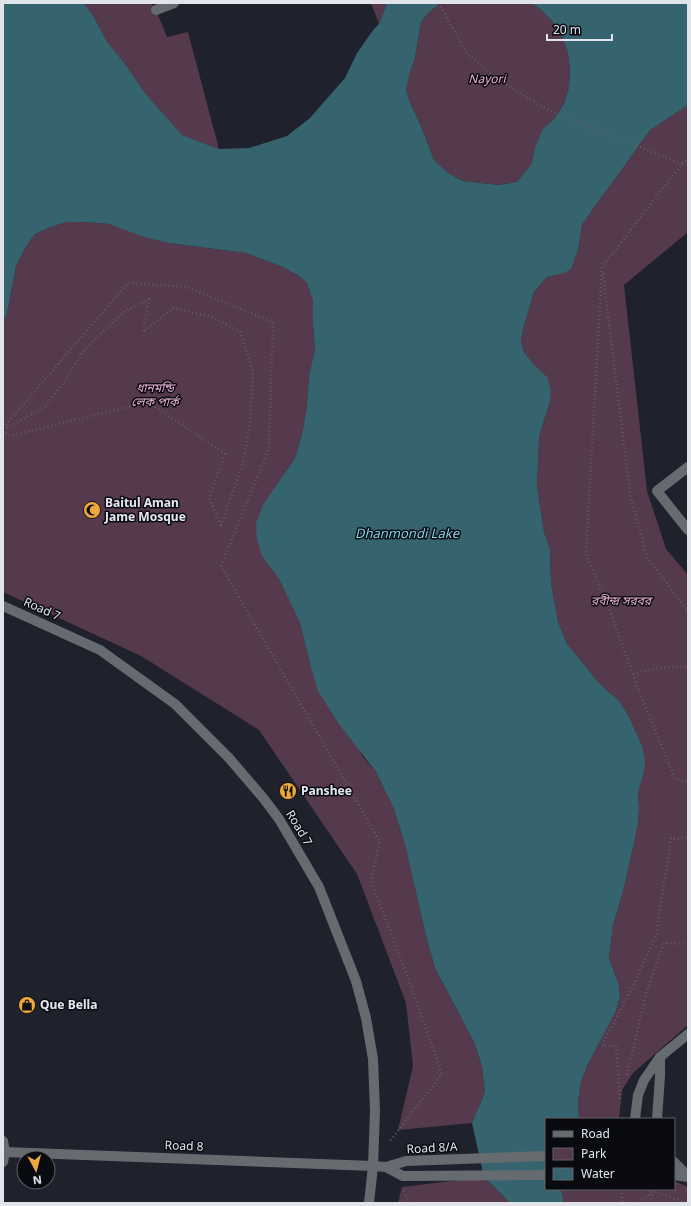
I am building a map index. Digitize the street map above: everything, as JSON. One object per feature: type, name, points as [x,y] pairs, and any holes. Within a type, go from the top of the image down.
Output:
[{"type":"street","points":[[156,10],[174,3]]},
{"type":"street","points":[[688,467],[657,492],[688,530]]},
{"type":"street","name":"Road 7","points":[[3,606],[100,650],[176,704],[229,758],[279,819],[319,887],[356,981],[366,1018],[373,1059],[375,1111],[373,1166],[369,1203]]},
{"type":"street","points":[[635,1118],[638,1095],[642,1085],[660,1057],[688,1034]]},
{"type":"street","points":[[657,1118],[660,1057]]},
{"type":"street","points":[[3,1141],[5,1152],[3,1162]]},
{"type":"street","name":"Road 8","points":[[5,1152],[386,1167]]},
{"type":"street","name":"Road 8/A","points":[[386,1167],[406,1161],[545,1156]]},
{"type":"street","points":[[675,1163],[688,1176]]},
{"type":"street","points":[[386,1167],[403,1176],[545,1175]]},
{"type":"street","points":[[675,1175],[688,1176]]},
{"type":"path","points":[[439,3],[467,54],[507,85],[546,109],[682,164]]},
{"type":"path","points":[[688,159],[682,164],[602,267],[586,554],[612,616],[633,674],[675,779],[688,782]]},
{"type":"path","points":[[602,267],[630,495],[647,557],[688,610]]},
{"type":"path","points":[[3,430],[128,283],[186,287],[273,322],[269,448],[221,566],[380,842],[372,881],[408,975],[442,1074],[390,1142]]},
{"type":"path","points":[[149,299],[143,332],[173,308],[212,317],[240,331],[253,372],[250,425],[242,466],[221,525],[209,498],[225,454],[148,402],[10,436],[3,430],[45,407],[69,375],[84,350],[124,312],[149,299]]},
{"type":"path","points":[[633,674],[657,668],[675,666],[688,667]]},
{"type":"path","points":[[620,1103],[616,1045],[604,1046],[602,1043],[635,982],[656,935],[671,838],[677,839],[688,836]]},
{"type":"path","points":[[626,1080],[647,990],[664,943],[688,944]]},
{"type":"path","points":[[622,1190],[622,1203]]},
{"type":"path","points":[[639,1203],[653,1191]]},
{"type":"path","points":[[649,1203],[653,1191]]},
{"type":"path","points":[[653,1191],[687,1203]]},
{"type":"green space","points":[[84,3],[151,3],[156,10],[167,37],[188,32],[219,149],[182,135],[145,93],[106,40],[94,17]]},
{"type":"green space","points":[[371,3],[387,3],[379,24]]},
{"type":"green space","name":"Nayori","points":[[441,3],[531,3],[540,9],[552,21],[562,36],[568,53],[570,70],[569,87],[564,104],[554,119],[543,130],[535,147],[532,163],[517,182],[498,185],[463,181],[448,173],[434,160],[406,90],[415,58],[421,22],[428,13]]},
{"type":"green space","name":"রবীন্দ্র সরবর","points":[[688,105],[688,232],[624,285],[647,491],[666,549],[688,575],[688,1025],[633,1073],[622,1090],[619,1118],[579,1118],[578,1102],[581,1081],[588,1064],[616,1011],[620,996],[619,985],[609,958],[613,925],[624,888],[638,824],[638,793],[644,772],[642,745],[627,713],[619,701],[599,683],[567,644],[558,622],[551,583],[550,549],[544,532],[537,487],[539,437],[550,401],[534,365],[524,352],[521,342],[523,329],[534,292],[547,277],[555,275],[578,250],[582,225],[650,130]]},
{"type":"green space","name":"ধানমন্ডি লেক পার্ক","points":[[65,222],[109,224],[169,243],[246,253],[283,267],[299,276],[307,283],[313,299],[315,350],[309,375],[307,406],[302,434],[295,458],[284,474],[263,556],[279,579],[300,623],[309,660],[363,757],[376,772],[394,809],[405,845],[435,968],[475,1044],[482,1067],[485,1092],[472,1123],[398,1130],[413,1066],[406,1003],[357,874],[259,730],[141,656],[3,592],[3,322],[7,313],[16,266],[27,245],[33,236],[48,228]]},
{"type":"green space","points":[[484,1177],[510,1203],[398,1203],[402,1187]]},
{"type":"green space","points":[[675,1181],[688,1187],[688,1203],[564,1203],[561,1190],[675,1190]]},
{"type":"water","name":"Dhanmondi Lake","points":[[3,3],[84,3],[94,17],[106,40],[145,93],[182,135],[219,149],[249,148],[287,136],[310,118],[345,78],[357,53],[379,24],[387,3],[441,3],[428,13],[421,22],[415,58],[406,90],[434,160],[448,173],[463,181],[498,185],[517,182],[532,163],[535,147],[543,129],[554,119],[564,104],[569,87],[570,70],[568,53],[562,36],[552,21],[540,9],[531,3],[688,3],[688,105],[650,130],[597,203],[582,225],[578,250],[571,269],[564,273],[547,277],[534,292],[523,329],[521,342],[524,352],[534,365],[547,377],[551,390],[550,401],[539,437],[537,487],[544,532],[550,549],[551,583],[558,622],[567,644],[599,683],[619,701],[627,713],[642,745],[645,760],[644,772],[638,793],[638,824],[624,888],[613,925],[609,958],[619,985],[620,996],[616,1011],[588,1064],[581,1081],[578,1102],[579,1118],[545,1118],[545,1190],[561,1190],[564,1203],[510,1203],[484,1177],[472,1123],[485,1092],[482,1067],[475,1044],[435,968],[405,845],[394,809],[376,772],[339,724],[318,691],[300,623],[279,579],[262,556],[257,539],[256,523],[263,505],[295,458],[302,434],[307,406],[309,375],[315,350],[313,300],[307,283],[299,276],[283,267],[246,253],[169,243],[144,237],[109,224],[66,222],[48,228],[34,235],[27,245],[16,266],[7,313],[3,322]]},
{"type":"place","name":"Baitul Aman Jame Mosque","points":[[92,510]]},
{"type":"place","name":"Panshee","points":[[288,791]]},
{"type":"place","name":"Que Bella","points":[[27,1005]]}]
